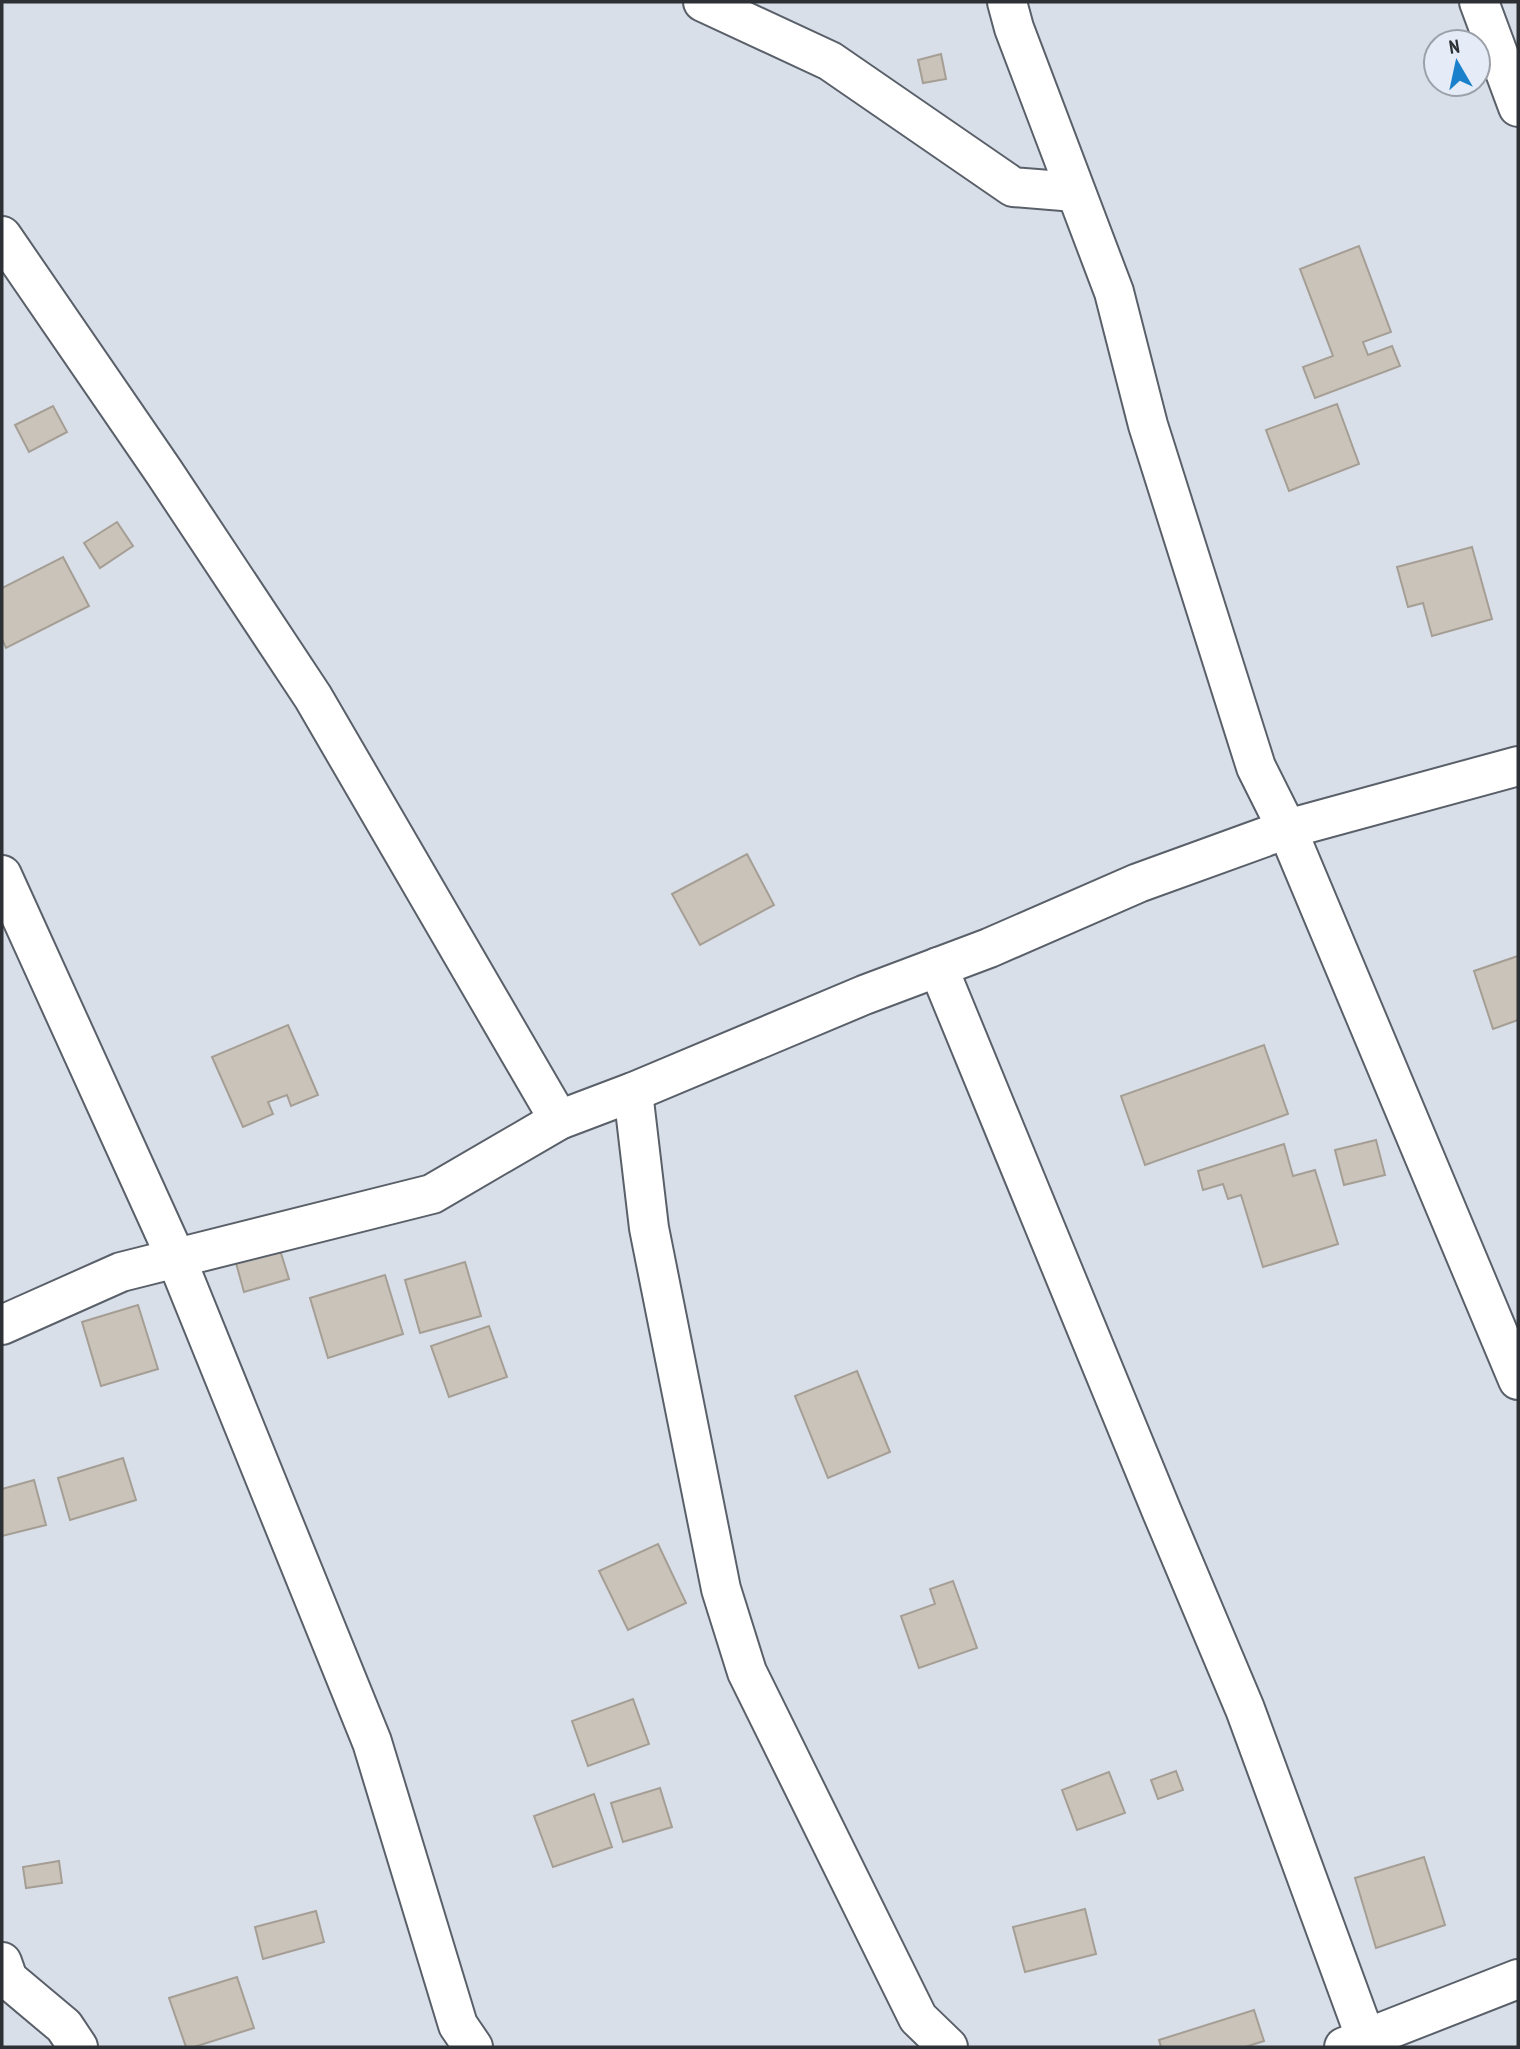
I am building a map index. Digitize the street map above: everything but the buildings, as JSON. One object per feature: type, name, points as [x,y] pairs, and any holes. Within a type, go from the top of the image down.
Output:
[{"type":"street","points":[[703,2],[830,61],[1013,187],[1075,192]]},
{"type":"street","points":[[1007,2],[1014,29],[1114,292],[1148,425],[1256,767],[1287,829],[1518,1380]]},
{"type":"street","points":[[1479,2],[1518,107]]},
{"type":"street","points":[[2,236],[164,472],[313,697],[559,1120]]},
{"type":"street","points":[[2,1325],[121,1272],[432,1194],[559,1120],[633,1092],[864,995],[989,948],[1138,883],[1287,829],[1518,766]]},
{"type":"street","points":[[2,875],[176,1258],[372,1742],[458,2025],[473,2047]]},
{"type":"street","points":[[938,967],[1245,1709],[1359,2045],[1518,1979]]},
{"type":"street","points":[[633,1092],[654,1255],[721,1589],[747,1672],[918,2018],[948,2047]]},
{"type":"street","points":[[2,1962],[8,1979],[64,2026],[78,2047]]}]
